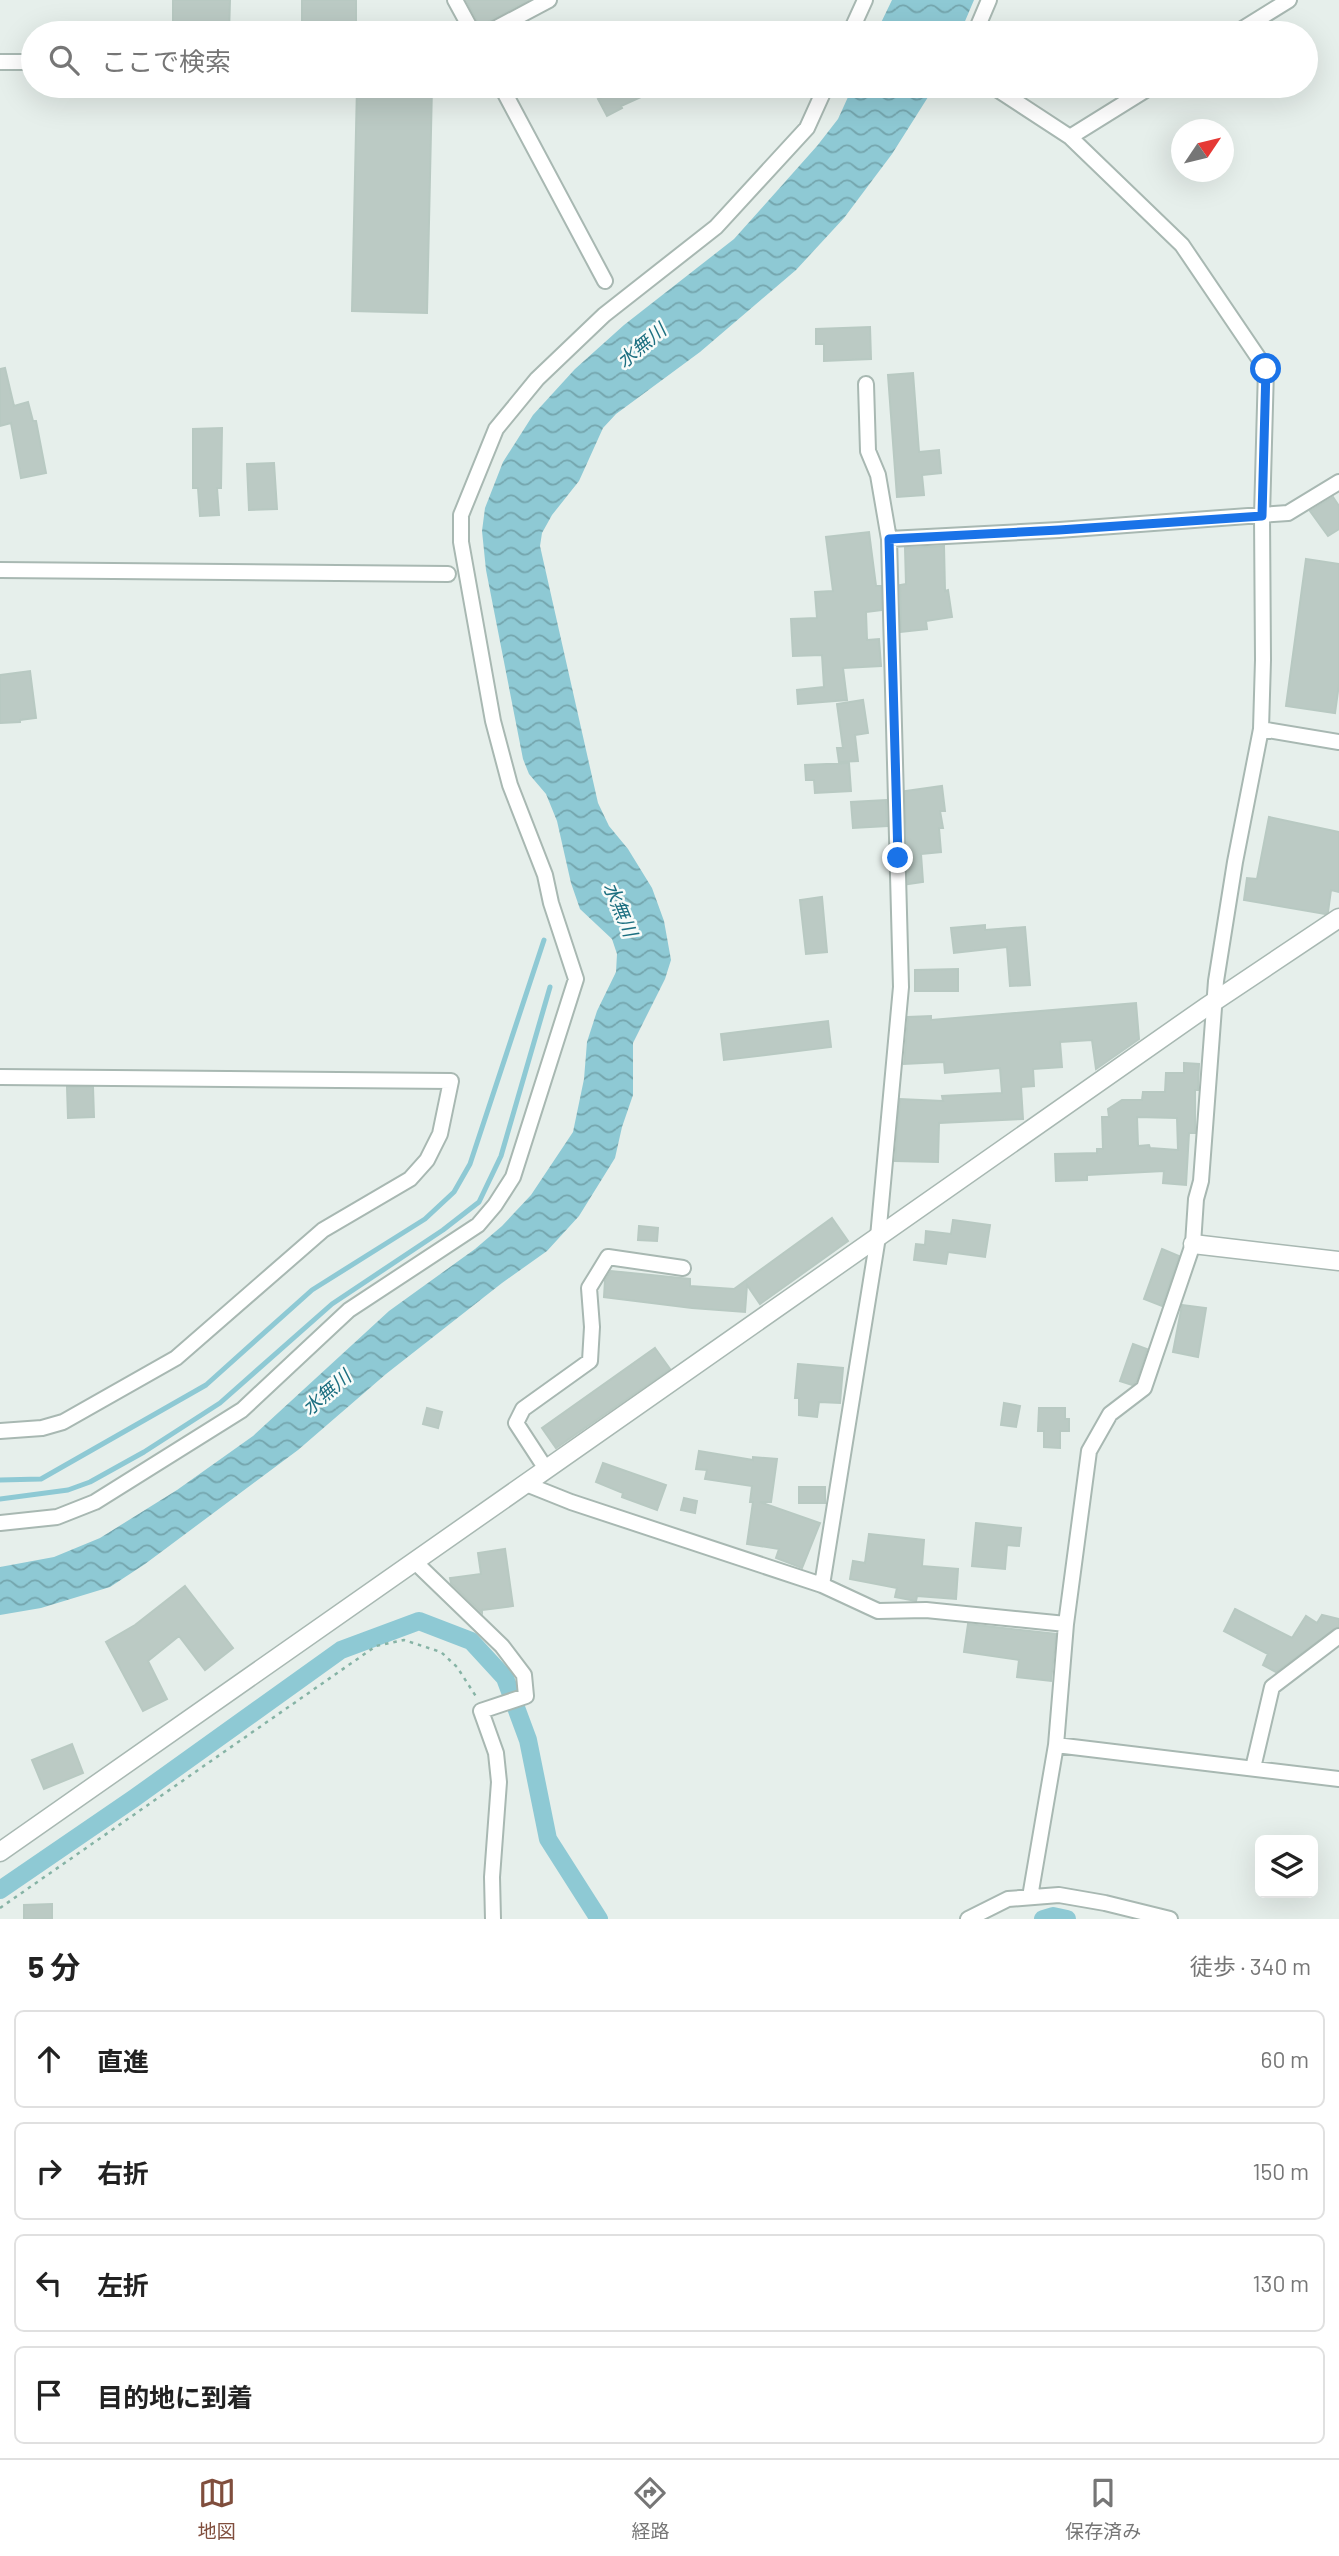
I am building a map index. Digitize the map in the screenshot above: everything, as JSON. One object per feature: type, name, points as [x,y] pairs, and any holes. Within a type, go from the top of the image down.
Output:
[{"type":"street","points":[[455,0],[466,21]]},
{"type":"street","points":[[510,21],[549,0]]},
{"type":"street","points":[[855,21],[865,0]]},
{"type":"street","points":[[980,21],[989,0]]},
{"type":"street","points":[[1255,21],[1289,0]]},
{"type":"street","points":[[0,61],[21,62]]},
{"type":"street","points":[[507,98],[605,281]]},
{"type":"street","points":[[0,1523],[57,1517],[95,1502],[242,1410],[349,1310],[478,1225],[513,1177],[576,979],[551,903],[545,875],[510,785],[493,721],[461,542],[461,515],[496,429],[537,379],[604,315],[716,227],[807,128],[821,98]]},
{"type":"street","points":[[1010,98],[1070,137],[1182,246],[1266,369],[1261,729],[1233,876],[1214,1003],[1201,1181],[1196,1199],[1193,1244],[1144,1388],[1110,1414],[1089,1451],[1066,1624],[1056,1745],[1030,1897]]},
{"type":"street","points":[[1070,137],[1133,98]]},
{"type":"street","points":[[822,1585],[878,1237],[901,987],[889,539],[878,475],[869,451],[866,384]]},
{"type":"street","points":[[889,539],[1288,513],[1339,482]]},
{"type":"street","points":[[0,570],[448,574]]},
{"type":"street","points":[[1261,729],[1339,742]]},
{"type":"street","points":[[0,1852],[878,1237],[1339,918]]},
{"type":"street","points":[[0,1077],[451,1081],[440,1134],[426,1160],[410,1179],[323,1230],[176,1358],[63,1422],[42,1428],[0,1432]]},
{"type":"street","points":[[1193,1244],[1339,1261]]},
{"type":"street","points":[[547,1469],[516,1423],[523,1409],[590,1361],[592,1327],[589,1288],[608,1257],[683,1268]]},
{"type":"street","points":[[526,1484],[571,1502],[822,1585],[878,1611],[926,1610],[1066,1624]]},
{"type":"street","points":[[415,1562],[502,1646],[524,1675],[526,1696],[481,1711],[496,1753],[499,1782],[492,1877],[493,1919]]},
{"type":"street","points":[[1253,1768],[1272,1687],[1339,1636]]},
{"type":"street","points":[[1056,1745],[1339,1779]]},
{"type":"street","points":[[968,1919],[1008,1899],[1059,1895],[1170,1919]]},
{"type":"path","points":[[0,1908],[376,1646],[404,1640],[441,1652],[468,1682],[481,1711]]},
{"type":"water","points":[[892,0],[974,0],[965,21],[882,21]]},
{"type":"water","name":"水無川","points":[[848,98],[927,98],[892,154],[844,218],[796,270],[700,352],[616,414],[603,428],[579,481],[552,515],[542,533],[540,546],[598,803],[609,826],[628,849],[652,888],[664,921],[671,960],[665,979],[633,1043],[633,1095],[615,1158],[579,1216],[547,1251],[386,1374],[298,1450],[145,1564],[110,1587],[41,1608],[0,1615],[0,1567],[54,1557],[100,1538],[177,1490],[253,1436],[389,1311],[475,1249],[502,1226],[531,1195],[573,1132],[584,1079],[587,1042],[597,1011],[616,972],[617,954],[612,939],[580,909],[571,883],[557,821],[546,794],[529,774],[523,759],[486,570],[482,531],[485,508],[503,462],[533,415],[575,369],[624,325],[734,239],[838,119]]},
{"type":"building","points":[[173,0],[230,0],[229,21],[173,21]]},
{"type":"building","points":[[302,0],[356,0],[356,21],[302,21]]},
{"type":"building","points":[[466,0],[529,0],[489,21],[477,21]]},
{"type":"building","points":[[357,98],[432,98],[427,313],[352,311]]},
{"type":"building","points":[[600,98],[639,98],[607,116],[598,99]]},
{"type":"building","points":[[870,327],[871,359],[824,361],[824,344],[816,344],[816,329]]},
{"type":"building","points":[[5,368],[14,406],[28,402],[33,421],[36,421],[46,473],[21,478],[11,423],[0,426],[0,369]]},
{"type":"building","points":[[913,373],[919,452],[939,450],[941,473],[922,475],[924,495],[897,497],[888,375]]},
{"type":"building","points":[[222,428],[221,488],[217,488],[219,515],[200,516],[198,488],[193,488],[193,429]]},
{"type":"building","points":[[274,463],[277,509],[249,510],[247,464]]},
{"type":"building","points":[[1333,497],[1339,506],[1339,529],[1328,536],[1310,511]]},
{"type":"building","points":[[869,532],[876,586],[881,586],[881,610],[866,612],[867,640],[879,639],[881,666],[843,668],[847,700],[798,704],[797,690],[824,687],[822,655],[793,656],[791,619],[817,618],[815,592],[833,591],[826,537]]},
{"type":"building","points":[[944,546],[945,591],[948,590],[952,617],[926,621],[927,629],[901,632],[900,585],[906,584],[905,548]]},
{"type":"building","points":[[1306,559],[1339,564],[1339,684],[1335,713],[1286,706]]},
{"type":"building","points":[[30,671],[36,718],[0,723],[0,675]]},
{"type":"building","points":[[863,700],[868,733],[855,735],[858,761],[839,762],[837,748],[843,748],[837,704]]},
{"type":"building","points":[[849,763],[851,791],[815,793],[814,780],[806,780],[805,765]]},
{"type":"building","points":[[942,786],[945,811],[940,811],[943,828],[939,828],[941,852],[921,854],[923,882],[908,884],[905,791]]},
{"type":"building","points":[[886,800],[887,826],[853,828],[851,802]]},
{"type":"building","points":[[1269,817],[1339,832],[1339,892],[1331,890],[1328,912],[1325,914],[1244,900],[1247,878],[1257,879]]},
{"type":"building","points":[[822,897],[827,952],[806,954],[800,900]]},
{"type":"building","points":[[985,925],[985,930],[1025,927],[1030,985],[1010,986],[1007,947],[954,953],[951,928]]},
{"type":"building","points":[[958,969],[958,991],[915,991],[915,970]]},
{"type":"building","points":[[1136,1003],[1139,1039],[1096,1069],[1092,1040],[1060,1042],[1062,1067],[1033,1069],[1034,1086],[1021,1087],[1023,1119],[939,1123],[938,1162],[895,1161],[900,1099],[943,1101],[942,1096],[1002,1093],[1000,1068],[945,1073],[944,1062],[904,1064],[908,1017],[931,1016],[931,1020]]},
{"type":"building","points":[[828,1021],[831,1047],[724,1060],[721,1034]]},
{"type":"building","points":[[1184,1063],[1199,1064],[1198,1090],[1195,1090],[1195,1133],[1189,1133],[1186,1185],[1163,1183],[1164,1171],[1087,1175],[1087,1180],[1056,1181],[1055,1154],[1097,1153],[1097,1149],[1103,1149],[1102,1117],[1109,1117],[1108,1109],[1122,1100],[1142,1100],[1143,1092],[1165,1092],[1166,1073],[1184,1073]],"holes":[[[1137,1117],[1177,1118],[1178,1150],[1138,1146]]]},
{"type":"building","points":[[67,1087],[93,1087],[94,1117],[68,1118]]},
{"type":"building","points":[[832,1218],[848,1241],[760,1304],[747,1285],[745,1312],[604,1297],[605,1280],[611,1271],[690,1279],[690,1286],[734,1289]]},
{"type":"building","points":[[953,1220],[990,1225],[985,1257],[948,1252],[946,1264],[914,1260],[916,1244],[925,1245],[926,1231],[951,1234]]},
{"type":"building","points":[[639,1226],[658,1228],[657,1241],[638,1240]]},
{"type":"building","points":[[1162,1249],[1179,1256],[1162,1306],[1144,1299]]},
{"type":"building","points":[[1182,1305],[1206,1308],[1198,1357],[1173,1352]]},
{"type":"building","points":[[1133,1344],[1147,1349],[1136,1382],[1132,1385],[1120,1381]]},
{"type":"building","points":[[655,1348],[670,1369],[556,1448],[542,1428]]},
{"type":"building","points":[[798,1364],[843,1368],[840,1403],[819,1402],[817,1417],[799,1415],[799,1398],[795,1398]]},
{"type":"building","points":[[1004,1403],[1020,1406],[1016,1427],[1001,1425]]},
{"type":"building","points":[[427,1408],[442,1412],[438,1428],[423,1424]]},
{"type":"building","points":[[1039,1408],[1065,1408],[1069,1431],[1060,1431],[1060,1448],[1044,1447],[1044,1431],[1038,1431]]},
{"type":"building","points":[[699,1451],[753,1460],[753,1457],[777,1459],[771,1502],[760,1502],[820,1523],[802,1568],[776,1558],[779,1549],[747,1544],[753,1502],[750,1502],[752,1486],[705,1479],[707,1470],[696,1469]]},
{"type":"building","points":[[603,1463],[666,1485],[657,1510],[622,1497],[623,1493],[596,1482]]},
{"type":"building","points":[[799,1487],[825,1487],[825,1503],[799,1503]]},
{"type":"building","points":[[684,1498],[697,1501],[695,1513],[681,1510]]},
{"type":"building","points":[[976,1523],[1021,1528],[1019,1546],[1007,1545],[1005,1569],[972,1566]]},
{"type":"building","points":[[869,1534],[924,1540],[922,1566],[958,1569],[956,1599],[917,1596],[916,1601],[895,1597],[897,1588],[850,1579],[853,1561],[865,1563]]},
{"type":"building","points":[[505,1549],[513,1606],[482,1610],[482,1613],[451,1583],[450,1578],[481,1574],[478,1553]]},
{"type":"building","points":[[185,1586],[233,1648],[205,1670],[179,1636],[148,1661],[167,1699],[143,1711],[106,1642],[135,1625]]},
{"type":"building","points":[[1235,1609],[1292,1638],[1306,1616],[1317,1623],[1322,1615],[1339,1619],[1339,1626],[1276,1672],[1263,1665],[1268,1654],[1224,1631]]},
{"type":"building","points":[[968,1624],[1056,1634],[1051,1681],[1017,1677],[1019,1660],[964,1652]]},
{"type":"building","points":[[72,1744],[83,1773],[44,1789],[32,1760]]},
{"type":"building","points":[[52,1904],[52,1919],[24,1919],[24,1905]]},
{"type":"waterway","points":[[0,1480],[41,1479],[206,1385],[312,1290],[425,1219],[454,1192],[470,1164],[544,940]]},
{"type":"waterway","points":[[0,1499],[68,1490],[90,1482],[144,1452],[220,1403],[332,1304],[443,1230],[479,1202],[501,1156],[550,987]]},
{"type":"waterway","points":[[0,1890],[133,1799],[341,1650],[419,1621],[471,1641],[505,1678],[528,1740],[548,1839],[599,1919]]},
{"type":"waterway","points":[[1043,1919],[1053,1916],[1067,1919]]},
{"type":"route","points":[[898,858],[889,539],[1262,516],[1266,369]]}]
